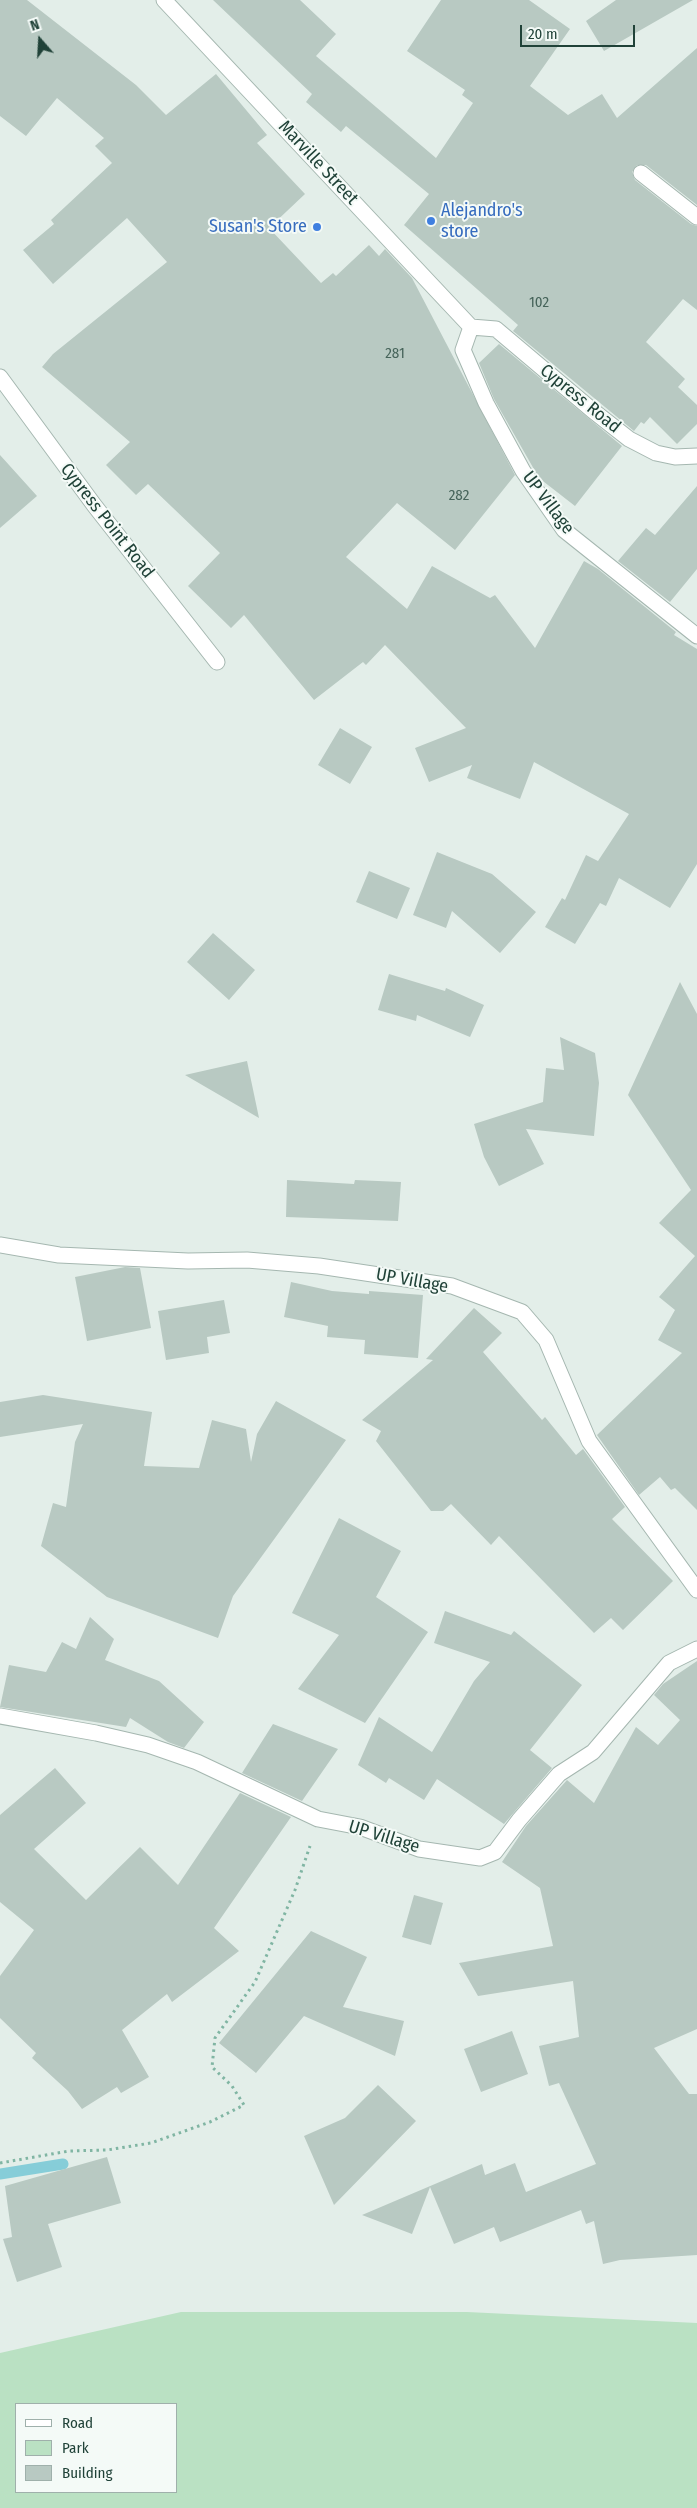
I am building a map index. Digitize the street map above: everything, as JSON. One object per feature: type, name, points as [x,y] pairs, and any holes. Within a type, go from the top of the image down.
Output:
[{"type":"street","name":"Marville Street","points":[[164,0],[471,327]]},
{"type":"street","points":[[641,173],[697,217]]},
{"type":"street","name":"Cypress Road","points":[[471,327],[496,329],[592,410],[629,438],[656,453],[674,457],[697,456]]},
{"type":"street","name":"UP Village","points":[[471,327],[463,350],[486,402],[523,470],[564,530],[697,636]]},
{"type":"street","name":"Cypress Point Road","points":[[0,378],[94,505],[217,662]]},
{"type":"street","name":"UP Village","points":[[0,1245],[59,1255],[188,1261],[247,1260],[319,1266],[452,1286],[522,1312],[546,1340],[589,1442],[697,1590]]},
{"type":"street","name":"UP Village","points":[[0,1716],[96,1733],[148,1745],[197,1762],[318,1819],[360,1827],[419,1849],[480,1858],[495,1852],[559,1774],[593,1752],[669,1664],[697,1649]]},
{"type":"path","points":[[0,2163],[69,2150],[107,2150],[151,2143],[210,2122],[244,2105],[232,2086],[212,2066],[215,2038],[255,1982],[295,1890],[318,1819]]},
{"type":"green space","points":[[181,2312],[467,2312],[697,2323],[697,2508],[0,2508],[0,2353]]},
{"type":"building","points":[[0,0],[27,0],[136,85],[166,115],[216,74],[267,135],[257,143],[305,194],[269,228],[321,283],[333,273],[336,276],[369,245],[379,256],[385,249],[412,278],[515,475],[455,550],[397,503],[346,557],[407,609],[432,566],[490,598],[495,595],[535,648],[584,561],[598,569],[676,632],[674,635],[697,649],[697,864],[670,908],[619,878],[606,906],[600,903],[575,944],[545,927],[562,898],[565,900],[586,855],[598,861],[629,814],[534,762],[520,799],[467,778],[472,765],[429,782],[415,748],[466,728],[385,645],[366,665],[363,662],[314,700],[244,615],[231,628],[188,586],[220,553],[148,484],[136,495],[106,465],[130,442],[42,367],[53,354],[167,262],[127,218],[53,284],[23,250],[54,224],[51,220],[112,163],[95,146],[104,138],[57,98],[26,136],[0,116]]},
{"type":"building","points":[[213,0],[300,0],[336,34],[316,56],[436,158],[473,103],[462,95],[465,90],[407,51],[441,0],[529,0],[570,29],[530,86],[568,115],[602,94],[617,118],[697,48],[697,205],[646,165],[637,165],[632,172],[635,180],[691,224],[697,226],[697,310],[683,299],[646,342],[685,379],[678,387],[697,405],[697,424],[677,444],[650,417],[644,424],[641,422],[634,431],[513,331],[518,325],[404,225],[429,194],[346,126],[341,132],[306,102],[312,94]]},
{"type":"building","points":[[616,0],[693,0],[604,51],[586,21]]},
{"type":"building","points":[[499,344],[622,446],[575,506],[539,478],[494,399],[479,363]]},
{"type":"building","points":[[0,455],[37,496],[0,528]]},
{"type":"building","points":[[697,486],[697,569],[670,602],[618,561],[646,528],[655,535]]},
{"type":"building","points":[[340,728],[372,747],[350,784],[318,765]]},
{"type":"building","points":[[437,852],[492,874],[536,912],[500,953],[452,911],[446,928],[413,915]]},
{"type":"building","points":[[369,871],[410,888],[397,919],[356,902]]},
{"type":"building","points":[[213,933],[255,970],[229,1000],[187,962]]},
{"type":"building","points":[[389,974],[445,991],[446,988],[484,1005],[470,1037],[417,1015],[416,1021],[378,1010]]},
{"type":"building","points":[[680,982],[697,1014],[697,1510],[675,1488],[671,1490],[660,1477],[639,1495],[597,1435],[682,1353],[658,1340],[675,1310],[659,1297],[695,1256],[659,1223],[691,1190],[628,1095]]},
{"type":"building","points":[[560,1037],[595,1053],[599,1083],[594,1136],[526,1129],[544,1164],[499,1186],[484,1157],[474,1124],[543,1102],[546,1068],[564,1070]]},
{"type":"building","points":[[247,1061],[259,1118],[185,1075]]},
{"type":"building","points":[[287,1180],[354,1184],[355,1180],[401,1182],[398,1221],[286,1217]]},
{"type":"building","points":[[125,1267],[140,1268],[151,1328],[87,1341],[75,1277]]},
{"type":"building","points":[[291,1282],[332,1291],[369,1294],[369,1291],[423,1295],[418,1358],[364,1354],[365,1340],[327,1337],[328,1326],[284,1317]]},
{"type":"building","points":[[224,1300],[230,1333],[207,1337],[209,1353],[166,1360],[158,1311]]},
{"type":"building","points":[[474,1308],[502,1333],[483,1352],[542,1420],[545,1417],[576,1455],[583,1449],[625,1507],[612,1519],[673,1581],[623,1630],[611,1618],[594,1633],[499,1536],[491,1545],[451,1504],[443,1511],[431,1511],[376,1441],[381,1431],[362,1420],[433,1360],[426,1359]]},
{"type":"building","points":[[43,1395],[152,1412],[144,1466],[199,1468],[212,1420],[246,1429],[251,1462],[257,1434],[276,1401],[346,1440],[233,1596],[218,1638],[107,1597],[41,1546],[53,1503],[66,1507],[75,1442],[83,1424],[0,1437],[0,1402]]},
{"type":"building","points":[[339,1518],[401,1551],[376,1597],[428,1632],[365,1723],[298,1689],[339,1635],[292,1613]]},
{"type":"building","points":[[445,1611],[511,1635],[514,1631],[582,1685],[530,1750],[552,1768],[504,1824],[437,1779],[424,1800],[389,1778],[386,1783],[358,1765],[379,1717],[432,1752],[474,1681],[490,1662],[434,1643]]},
{"type":"building","points":[[90,1617],[114,1639],[105,1660],[159,1681],[204,1722],[184,1748],[168,1742],[130,1718],[126,1727],[0,1707],[9,1665],[46,1672],[62,1642],[76,1649]]},
{"type":"building","points":[[697,1661],[697,2029],[654,2048],[689,2094],[697,2094],[697,2255],[620,2260],[603,2264],[594,2221],[586,2224],[581,2210],[500,2242],[494,2227],[454,2244],[430,2187],[412,2234],[362,2215],[482,2164],[485,2175],[515,2163],[526,2192],[596,2164],[559,2083],[549,2086],[539,2046],[579,2037],[573,1981],[478,1996],[459,1963],[553,1946],[540,1888],[502,1862],[526,1826],[567,1780],[594,1803],[636,1727],[658,1745],[680,1720],[654,1695],[663,1684]]},
{"type":"building","points":[[273,1724],[338,1749],[302,1801],[242,1773]]},
{"type":"building","points":[[55,1768],[86,1803],[34,1849],[86,1900],[140,1847],[178,1885],[240,1793],[291,1817],[214,1928],[239,1951],[172,2002],[167,1994],[122,2030],[149,2077],[121,2093],[117,2087],[82,2109],[68,2091],[32,2058],[36,2053],[0,2018],[0,1976],[34,1930],[0,1902],[0,1815]]},
{"type":"building","points":[[414,1895],[443,1903],[431,1945],[402,1937]]},
{"type":"building","points":[[311,1931],[367,1957],[343,2007],[404,2021],[395,2056],[304,2016],[256,2073],[219,2043]]},
{"type":"building","points":[[512,2031],[528,2074],[481,2092],[464,2049]]},
{"type":"building","points":[[378,2085],[416,2121],[334,2205],[304,2136],[345,2118]]},
{"type":"building","points":[[107,2157],[121,2203],[48,2224],[62,2267],[17,2282],[3,2239],[12,2237],[5,2186]]},
{"type":"waterway","points":[[0,2174],[63,2164]]},
{"type":"place","name":"Alejandro's store","points":[[431,221]]},
{"type":"place","name":"Susan's Store","points":[[317,227]]}]
